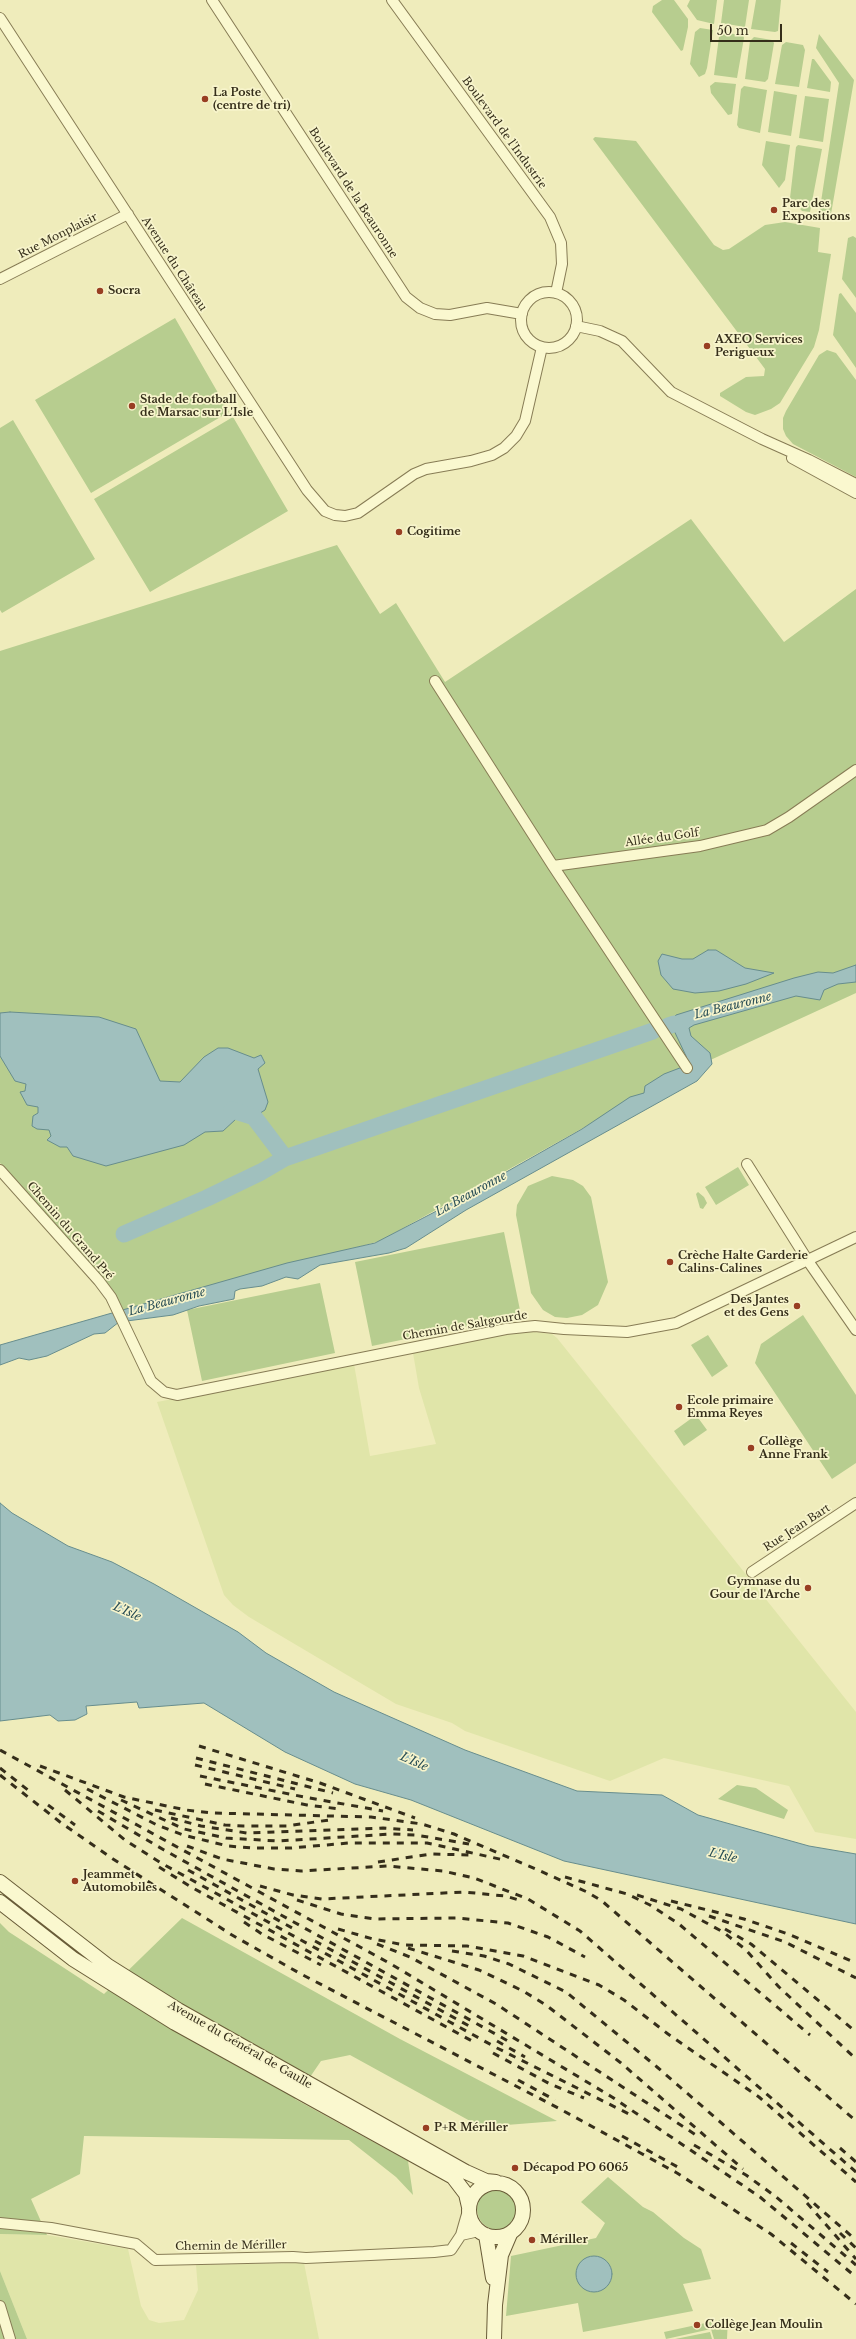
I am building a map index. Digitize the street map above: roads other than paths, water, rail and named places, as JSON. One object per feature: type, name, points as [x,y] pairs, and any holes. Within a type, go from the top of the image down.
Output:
[{"type":"main road","name":"Avenue du Général de Gaulle","points":[[0,1882],[108,1966],[178,2010],[466,2172],[486,2181],[496,2182],[512,2187],[518,2192],[524,2205],[522,2219],[519,2226],[510,2234],[501,2254],[495,2305],[494,2339]]},
{"type":"main road","name":"Avenue du Général de Gaulle","points":[[0,1902],[73,1959],[174,2023],[453,2177],[466,2194],[472,2220],[483,2233],[490,2248],[495,2305]]},
{"type":"main road","points":[[469,2207],[478,2189],[496,2182]]},
{"type":"main road","points":[[483,2233],[495,2237],[510,2234]]},
{"type":"street","name":"Boulevard de la Beauronne","points":[[212,0],[406,297],[420,308],[435,314],[450,314],[487,308],[522,314]]},
{"type":"street","name":"Boulevard de l'Industrie","points":[[392,0],[550,217],[561,244],[562,264],[556,293]]},
{"type":"street","name":"Avenue du Château","points":[[0,18],[307,490],[325,511],[335,515],[352,516],[414,474],[426,469],[471,461],[504,448],[516,436],[525,421],[542,347]]},
{"type":"street","name":"Rue Monplaisir","points":[[0,279],[128,214]]},
{"type":"street","points":[[556,293],[567,299],[574,309],[576,326],[567,341],[551,348],[542,347],[528,338],[522,326],[522,314],[528,302],[538,294],[556,293]]},
{"type":"street","points":[[576,326],[600,331],[622,341],[671,392],[762,439],[856,493]]},
{"type":"street","points":[[762,439],[809,460],[856,484]]},
{"type":"street","points":[[435,681],[553,866],[687,1068]]},
{"type":"street","name":"Allée du Golf","points":[[553,866],[700,846],[767,830],[789,817],[856,770]]},
{"type":"street","points":[[747,1164],[808,1261],[856,1330]]},
{"type":"street","name":"Chemin du Grand Pré","points":[[0,1170],[99,1281],[118,1310],[125,1327]]},
{"type":"street","name":"Chemin de Saltgourde","points":[[125,1327],[151,1381],[164,1392],[177,1395],[506,1329],[535,1326],[627,1332],[676,1323],[856,1237]]},
{"type":"street","name":"Rue Jean Bart","points":[[752,1572],[856,1503]]},
{"type":"street","points":[[469,2207],[461,2235],[483,2233]]},
{"type":"street","name":"Chemin de Mériller","points":[[0,2223],[51,2228],[136,2244],[155,2260],[306,2258],[440,2252],[451,2250],[461,2235]]},
{"type":"street","points":[[0,2306],[10,2339]]},
{"type":"water","points":[[708,950],[716,950],[745,968],[774,973],[746,984],[719,991],[695,993],[673,989],[661,975],[658,961],[662,954],[682,959],[693,959]]},
{"type":"water","points":[[856,965],[856,982],[838,984],[824,990],[820,1000],[796,996],[694,1025],[689,1028],[691,1036],[710,1053],[712,1064],[697,1081],[466,1210],[406,1248],[389,1253],[320,1265],[298,1279],[286,1277],[262,1286],[240,1289],[235,1291],[234,1299],[199,1306],[173,1315],[119,1322],[105,1333],[94,1334],[47,1356],[29,1360],[19,1358],[0,1365],[0,1345],[287,1263],[375,1243],[450,1204],[582,1129],[630,1097],[644,1093],[645,1086],[664,1074],[685,1066],[687,1061],[686,1056],[670,1022],[676,1015],[794,978],[818,972],[833,973]]},
{"type":"water","points":[[10,1012],[99,1017],[136,1029],[160,1081],[180,1082],[204,1057],[218,1048],[228,1048],[254,1058],[261,1055],[265,1063],[258,1069],[268,1102],[265,1110],[254,1117],[236,1119],[223,1131],[205,1132],[184,1145],[106,1166],[73,1156],[67,1147],[60,1147],[47,1140],[51,1136],[49,1130],[37,1129],[32,1126],[33,1116],[38,1113],[38,1107],[27,1105],[20,1092],[25,1091],[26,1084],[15,1081],[0,1056],[0,1013]]},
{"type":"water","name":"L'Isle","points":[[0,1503],[12,1513],[68,1546],[112,1562],[154,1584],[238,1632],[266,1653],[334,1692],[465,1750],[577,1791],[662,1795],[698,1815],[809,1846],[856,1854],[856,1924],[564,1861],[411,1800],[355,1784],[285,1752],[204,1703],[139,1708],[137,1702],[86,1706],[87,1714],[75,1720],[58,1721],[50,1715],[0,1721]]},
{"type":"water","points":[[598,2256],[607,2261],[611,2267],[611,2281],[607,2287],[598,2292],[590,2292],[581,2287],[577,2281],[576,2270],[581,2261],[587,2257]]},
{"type":"waterway","name":"La Beauronne","points":[[668,1026],[674,1024]]},
{"type":"waterway","name":"La Beauronne","points":[[232,1110],[254,1117],[285,1158],[653,1031]]},
{"type":"waterway","name":"La Beauronne","points":[[124,1234],[207,1198],[261,1172],[285,1158]]},
{"type":"railway","points":[[199,1746],[320,1783],[415,1818]]},
{"type":"railway","points":[[0,1750],[391,1964],[612,2097],[760,2197],[856,2277]]},
{"type":"railway","points":[[196,1758],[333,1793]]},
{"type":"railway","points":[[195,1765],[295,1789]]},
{"type":"railway","points":[[40,1766],[124,1797],[186,1810],[213,1813],[371,1817],[422,1824],[454,1834],[538,1870],[587,1892],[602,1901],[856,2121]]},
{"type":"railway","points":[[0,1768],[33,1794]]},
{"type":"railway","points":[[0,1775],[60,1822],[113,1859],[232,1935],[301,1974],[560,2109],[677,2173],[771,2234],[856,2304]]},
{"type":"railway","points":[[200,1776],[383,1811]]},
{"type":"railway","points":[[205,1784],[307,1805],[340,1809]]},
{"type":"railway","points":[[87,1789],[157,1825],[183,1835],[228,1846],[252,1848],[291,1848],[349,1843],[427,1843],[504,1860]]},
{"type":"railway","points":[[65,1790],[125,1840],[161,1863],[497,2048],[631,2115]]},
{"type":"railway","points":[[121,1800],[184,1829],[226,1838],[278,1841],[392,1834],[416,1835],[469,1844]]},
{"type":"railway","points":[[48,1805],[75,1825]]},
{"type":"railway","points":[[155,1810],[225,1825],[287,1826],[329,1820]]},
{"type":"railway","points":[[98,1811],[164,1850],[508,2041]]},
{"type":"railway","points":[[171,1818],[201,1826],[247,1833],[383,1828],[413,1830]]},
{"type":"railway","points":[[187,1846],[222,1859],[274,1869],[301,1871],[387,1866],[443,1871],[474,1878],[528,1899],[580,1931],[856,2172]]},
{"type":"railway","points":[[378,1862],[431,1854],[469,1855]]},
{"type":"railway","points":[[159,1867],[191,1887],[472,2041]]},
{"type":"railway","points":[[188,1870],[294,1929]]},
{"type":"railway","points":[[565,1877],[627,1894],[650,1905],[679,1924],[810,2035]]},
{"type":"railway","points":[[260,1886],[293,1895],[322,1899],[464,1892],[505,1896],[519,1900]]},
{"type":"railway","points":[[637,1895],[681,1909],[723,1932],[745,1949],[779,1987],[856,2059]]},
{"type":"railway","points":[[297,1900],[341,1914],[375,1919],[456,1918],[508,1923],[548,1937],[585,1957]]},
{"type":"railway","points":[[671,1901],[744,1919],[788,1934],[856,1963]]},
{"type":"railway","points":[[709,1916],[785,1942],[856,1978]]},
{"type":"railway","points":[[244,1922],[262,1934],[321,1965]]},
{"type":"railway","points":[[338,1929],[373,1939],[405,1945],[467,1946],[523,1956],[599,1985],[624,2000],[668,2034],[759,2097],[856,2182]]},
{"type":"railway","points":[[725,1929],[751,1944],[856,2032]]},
{"type":"railway","points":[[315,1941],[471,2027]]},
{"type":"railway","points":[[377,1944],[410,1957],[496,2004],[699,2137]]},
{"type":"railway","points":[[408,1948],[479,1970],[523,1991],[546,2005],[621,2063],[743,2169]]},
{"type":"railway","points":[[452,1951],[484,1956],[509,1964],[566,1992],[657,2067],[856,2240]]},
{"type":"railway","points":[[497,2041],[525,2057]]},
{"type":"railway","points":[[493,2053],[550,2084],[584,2098]]},
{"type":"railway","points":[[518,2080],[555,2100]]},
{"type":"railway","points":[[622,2136],[683,2170]]},
{"type":"railway","points":[[694,2145],[746,2175],[775,2196],[856,2265]]},
{"type":"railway","points":[[840,2148],[856,2162]]},
{"type":"railway","points":[[807,2203],[856,2259]]},
{"type":"railway","points":[[840,2233],[856,2248]]},
{"type":"railway","points":[[791,2243],[828,2272]]},
{"type":"place","name":"La Poste (centre de tri)","points":[[205,99]]},
{"type":"place","name":"Parc des Expositions","points":[[774,210]]},
{"type":"place","name":"Socra","points":[[100,291]]},
{"type":"place","name":"AXEO Services Perigueux","points":[[707,346]]},
{"type":"place","name":"Stade de football de Marsac sur L'Isle","points":[[132,406]]},
{"type":"place","name":"Cogitime","points":[[399,532]]},
{"type":"place","name":"Crèche Halte Garderie Calins-Calines","points":[[670,1262]]},
{"type":"place","name":"Des Jantes et des Gens","points":[[797,1306]]},
{"type":"place","name":"Ecole primaire Emma Reyes","points":[[679,1407]]},
{"type":"place","name":"Collège Anne Frank","points":[[751,1448]]},
{"type":"place","name":"Gymnase du Gour de l'Arche","points":[[808,1588]]},
{"type":"place","name":"Jeammet Automobiles","points":[[75,1881]]},
{"type":"place","name":"P+R Mériller","points":[[426,2128]]},
{"type":"place","name":"Décapod PO 6065","points":[[515,2168]]},
{"type":"place","name":"Mériller","points":[[532,2240]]},
{"type":"place","name":"Collège Jean Moulin","points":[[697,2325]]}]
